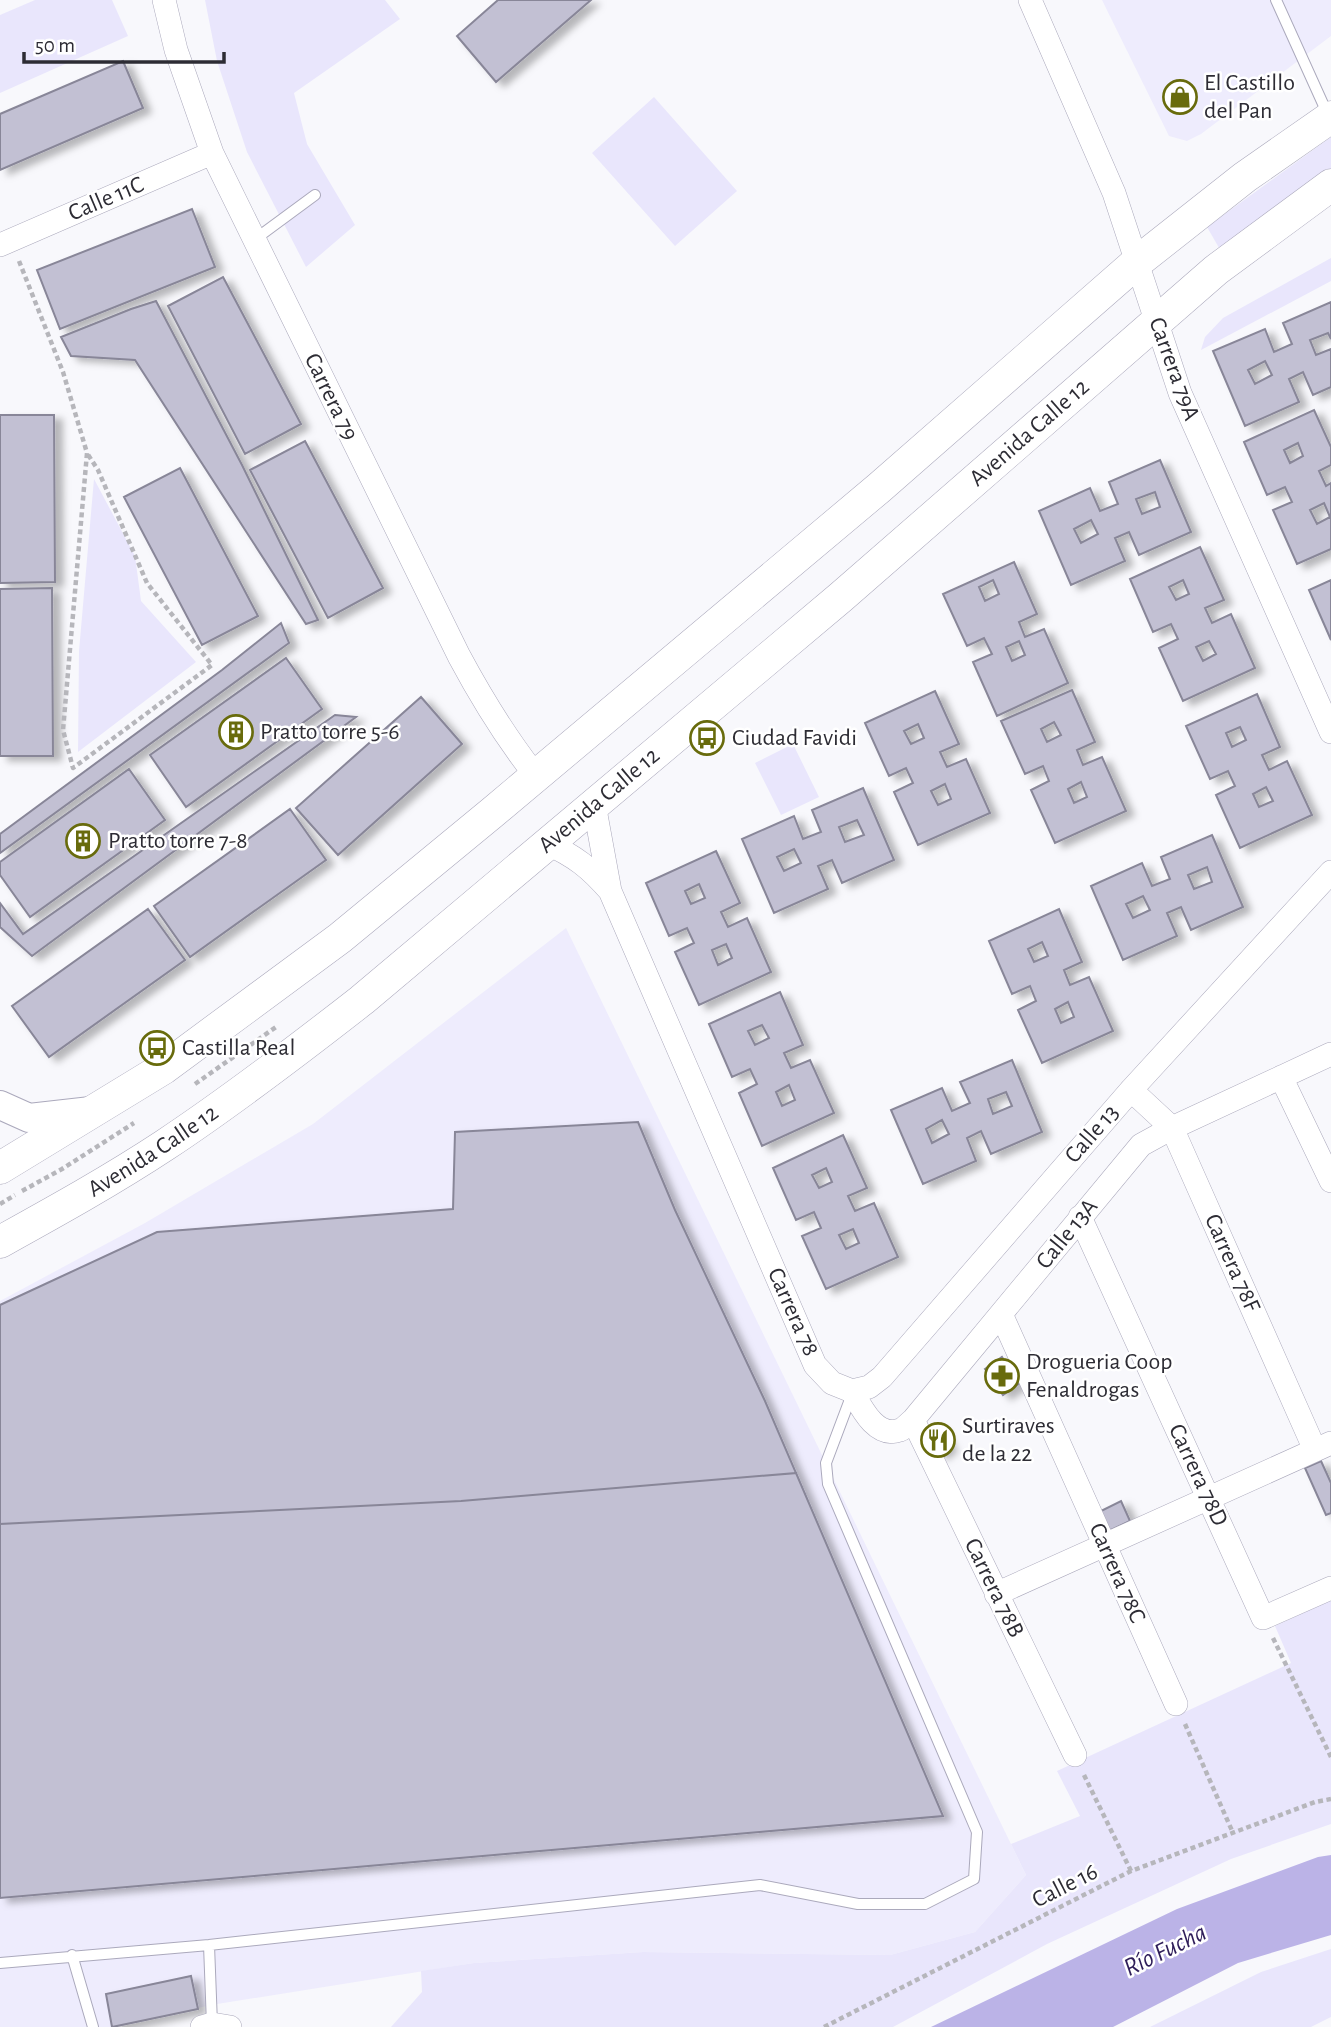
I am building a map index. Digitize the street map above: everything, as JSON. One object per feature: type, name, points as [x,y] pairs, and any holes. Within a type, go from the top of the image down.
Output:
[{"type":"main road","points":[[0,1168],[164,1068],[256,1002],[360,921],[879,488],[1136,263],[1245,177],[1330,117]]},
{"type":"main road","name":"Avenida Calle 12","points":[[0,1242],[165,1145],[248,1087],[362,1000],[841,597],[1216,270],[1331,186]]},
{"type":"street","name":"Carrera 79","points":[[164,0],[176,50],[212,153],[474,685],[509,743],[536,776]]},
{"type":"street","name":"Carrera 79A","points":[[1030,0],[1114,193],[1180,393],[1331,732]]},
{"type":"street","name":"Calle 11C","points":[[0,245],[212,153]]},
{"type":"street","name":"Carrera 78","points":[[594,804],[610,891],[815,1365],[832,1383],[852,1391]]},
{"type":"street","name":"Carrera 78","points":[[546,843],[571,855],[592,870],[610,891]]},
{"type":"street","name":"Calle 13","points":[[852,1391],[869,1387],[882,1377],[1130,1090],[1330,877]]},
{"type":"street","name":"Calle 13A","points":[[913,1420],[1141,1145],[1331,1054]]},
{"type":"street","points":[[1282,1077],[1331,1181]]},
{"type":"street","name":"Carrera 78F","points":[[1130,1090],[1172,1128],[1323,1446]]},
{"type":"street","points":[[0,1105],[29,1118],[91,1111]]},
{"type":"street","name":"Carrera 78D","points":[[1080,1217],[1263,1618]]},
{"type":"street","name":"Carrera 78C","points":[[1001,1314],[1176,1704]]},
{"type":"street","points":[[852,1391],[865,1416],[884,1430],[899,1430],[913,1420]]},
{"type":"street","name":"Carrera 78B","points":[[913,1420],[1075,1755]]},
{"type":"street","points":[[996,1594],[1323,1446]]},
{"type":"street","points":[[1263,1618],[1331,1588]]},
{"type":"lane","points":[[1276,0],[1330,117]]},
{"type":"lane","points":[[254,240],[315,195]]},
{"type":"lane","points":[[0,1963],[209,1945],[760,1885],[858,1904],[925,1904],[974,1879],[977,1832],[828,1484],[826,1464],[852,1391]]},
{"type":"lane","points":[[209,1945],[215,2026]]},
{"type":"lane","points":[[72,1955],[93,2027]]},
{"type":"path","points":[[19,261],[63,372],[87,453],[98,470],[147,583],[212,665],[73,768],[63,730],[87,453]]},
{"type":"path","points":[[1263,1618],[1331,1757]]},
{"type":"path","points":[[1176,1704],[1233,1833]]},
{"type":"path","points":[[1075,1755],[1131,1871]]},
{"type":"path","name":"Calle 16","points":[[824,2027],[1131,1871],[1315,1802],[1331,1799]]},
{"type":"shaded area","points":[[35,0],[112,0],[128,36],[0,93],[0,15]]},
{"type":"shaded area","points":[[205,0],[385,0],[400,19],[294,93],[307,144],[355,225],[306,267],[247,152],[217,61]]},
{"type":"shaded area","points":[[1102,0],[1331,0],[1331,36],[1201,134],[1187,141],[1169,136]]},
{"type":"shaded area","points":[[654,97],[737,191],[675,246],[592,153]]},
{"type":"shaded area","points":[[1331,137],[1331,172],[1222,253],[1207,227]]},
{"type":"shaded area","points":[[1331,258],[1331,281],[1201,350],[1205,337],[1223,318]]},
{"type":"shaded area","points":[[94,479],[135,556],[141,601],[196,662],[78,752],[79,651]]},
{"type":"shaded area","points":[[793,744],[819,797],[781,815],[755,763]]},
{"type":"shaded area","points":[[566,928],[1026,1875],[975,1932],[890,1955],[643,1952],[474,1963],[211,2005],[114,2027],[0,2027],[0,1301],[145,1223],[313,1124]]},
{"type":"shaded area","points":[[1331,1600],[1331,1824],[1231,1859],[1047,1944],[893,2027],[391,2027],[422,1992],[421,1971],[474,1963],[643,1952],[890,1955],[975,1932],[1026,1875],[1011,1844],[1080,1816],[1057,1771],[1291,1663],[1275,1626]]},
{"type":"shaded area","points":[[1331,1949],[1331,2017],[1311,2027],[1150,2027],[1261,1972]]},
{"type":"water","name":"Río Fucha","points":[[1331,1855],[1331,1935],[1238,1963],[1113,2027],[931,2027],[1177,1909],[1318,1857]]},
{"type":"building","points":[[498,0],[591,0],[496,82],[457,36]]},
{"type":"building","points":[[123,61],[143,108],[0,170],[0,114]]},
{"type":"building","points":[[192,209],[215,267],[60,329],[37,270]]},
{"type":"building","points":[[223,277],[301,424],[245,454],[168,306]]},
{"type":"building","points":[[156,301],[242,465],[318,620],[306,624],[135,360],[71,356],[61,337]]},
{"type":"building","points":[[1331,302],[1331,339],[1328,333],[1310,340],[1316,355],[1331,349],[1331,387],[1313,395],[1303,372],[1289,379],[1299,402],[1245,426],[1213,351],[1265,329],[1274,352],[1292,344],[1283,323]],"holes":[[[1265,361],[1272,375],[1255,384],[1248,370]]]},
{"type":"building","points":[[1314,410],[1331,447],[1331,465],[1319,471],[1326,486],[1331,483],[1331,549],[1297,564],[1273,510],[1292,502],[1285,487],[1267,495],[1244,442]],"holes":[[[1298,443],[1303,456],[1290,463],[1284,450]],[[1324,503],[1330,517],[1317,524],[1310,510]]]},
{"type":"building","points":[[0,415],[54,415],[55,582],[0,583]]},
{"type":"building","points":[[305,441],[383,588],[328,618],[250,470]]},
{"type":"building","points":[[1160,460],[1191,532],[1139,555],[1129,532],[1115,538],[1125,561],[1071,585],[1039,511],[1090,488],[1100,511],[1118,504],[1109,482]],"holes":[[[1155,492],[1160,507],[1142,514],[1136,499]],[[1091,520],[1098,534],[1081,543],[1074,529]]]},
{"type":"building","points":[[180,468],[258,616],[202,645],[124,497]]},
{"type":"building","points":[[1200,547],[1224,600],[1205,608],[1212,623],[1231,614],[1255,668],[1183,701],[1159,648],[1178,639],[1171,624],[1153,632],[1130,579]],"holes":[[[1183,580],[1189,594],[1176,600],[1169,587]],[[1209,641],[1216,654],[1203,661],[1196,647]]]},
{"type":"building","points":[[1014,562],[1037,614],[1019,622],[1025,637],[1044,629],[1068,683],[997,716],[973,662],[992,654],[984,638],[967,646],[943,594]],"holes":[[[993,580],[999,594],[985,601],[979,587]],[[1019,641],[1025,655],[1012,661],[1006,647]]]},
{"type":"building","points":[[1331,580],[1331,640],[1309,590]]},
{"type":"building","points":[[52,588],[53,756],[0,756],[0,589]]},
{"type":"building","points":[[281,623],[289,643],[0,853],[0,834],[222,670]]},
{"type":"building","name":"Pratto torre 5-6","points":[[286,658],[322,709],[186,807],[150,755]]},
{"type":"building","points":[[1072,690],[1095,742],[1077,750],[1083,765],[1102,757],[1126,811],[1055,843],[1031,790],[1049,781],[1043,766],[1025,774],[1001,721]],"holes":[[[1054,722],[1061,735],[1047,742],[1041,729]],[[1081,782],[1087,797],[1074,803],[1068,789]]]},
{"type":"building","points":[[935,691],[959,744],[940,752],[947,767],[966,759],[990,813],[918,845],[894,792],[913,783],[906,768],[889,776],[865,723]],"holes":[[[918,724],[924,738],[911,744],[904,731]],[[945,784],[951,799],[938,805],[931,791]]]},
{"type":"building","points":[[1257,694],[1280,747],[1262,755],[1269,770],[1287,761],[1312,815],[1240,848],[1216,795],[1235,786],[1228,771],[1210,779],[1186,726]],"holes":[[[1240,727],[1246,740],[1232,747],[1226,733]],[[1266,787],[1273,801],[1259,807],[1253,794]]]},
{"type":"building","points":[[421,697],[462,744],[338,855],[296,808]]},
{"type":"building","points":[[335,715],[356,717],[32,956],[0,927],[0,903],[23,934]]},
{"type":"building","name":"Pratto torre 7-8","points":[[129,769],[165,820],[30,917],[0,875],[0,862]]},
{"type":"building","points":[[863,788],[894,860],[842,883],[832,860],[818,866],[828,889],[774,913],[742,839],[794,816],[803,839],[821,832],[812,810]],"holes":[[[857,820],[864,835],[845,842],[839,827]],[[794,849],[801,863],[784,871],[777,857]]]},
{"type":"building","points":[[290,809],[326,860],[190,957],[154,906]]},
{"type":"building","points":[[1212,835],[1243,907],[1191,930],[1181,907],[1167,913],[1177,936],[1123,960],[1091,886],[1142,863],[1152,886],[1170,879],[1161,857]],"holes":[[[1207,867],[1212,882],[1194,889],[1188,875]],[[1143,896],[1150,910],[1133,918],[1126,904]]]},
{"type":"building","points":[[716,851],[740,903],[721,912],[728,927],[747,918],[771,972],[699,1005],[675,952],[694,943],[687,928],[669,936],[646,883]],"holes":[[[699,884],[705,898],[691,904],[685,891]],[[726,944],[732,958],[718,965],[712,950]]]},
{"type":"building","points":[[148,909],[185,960],[49,1057],[12,1006]]},
{"type":"building","points":[[1059,909],[1082,962],[1064,970],[1070,985],[1089,977],[1113,1031],[1042,1063],[1018,1010],[1036,1001],[1030,986],[1012,994],[989,941]],"holes":[[[1042,942],[1048,956],[1034,962],[1028,949]],[[1068,1002],[1074,1017],[1061,1023],[1055,1009]]]},
{"type":"building","points":[[780,992],[803,1045],[784,1053],[791,1068],[810,1060],[834,1113],[762,1146],[739,1093],[757,1084],[750,1069],[732,1077],[709,1024]],"holes":[[[762,1025],[769,1038],[755,1045],[748,1031]],[[789,1085],[795,1100],[782,1106],[776,1092]]]},
{"type":"building","points":[[1012,1060],[1042,1132],[991,1154],[981,1131],[967,1138],[976,1161],[923,1184],[891,1110],[942,1088],[952,1111],[970,1103],[960,1082]],"holes":[[[1006,1092],[1012,1106],[993,1114],[988,1099]],[[942,1120],[949,1134],[932,1143],[926,1129]]]},
{"type":"building","points":[[638,1122],[675,1210],[796,1473],[461,1501],[0,1524],[0,1305],[157,1232],[453,1209],[455,1132]]},
{"type":"building","points":[[843,1135],[867,1188],[848,1196],[855,1211],[874,1203],[898,1257],[826,1289],[802,1236],[821,1228],[814,1212],[796,1220],[773,1168]],"holes":[[[826,1168],[832,1182],[819,1188],[812,1175]],[[853,1229],[859,1243],[846,1249],[839,1235]]]},
{"type":"building","name":"Drogueria Coop Fenaldrogas","points":[[1002,1357],[1020,1383],[1003,1395],[985,1369]]},
{"type":"building","name":"Surtiraves de la 22","points":[[939,1428],[949,1447],[939,1455],[928,1434]]},
{"type":"building","points":[[1321,1461],[1331,1483],[1331,1513],[1326,1515],[1305,1468]]},
{"type":"building","points":[[796,1473],[943,1816],[0,1898],[0,1524],[461,1501]]},
{"type":"building","points":[[1121,1501],[1130,1521],[1107,1532],[1097,1513]]},
{"type":"building","points":[[191,1976],[198,2009],[112,2027],[106,1994]]},
{"type":"place","name":"El Castillo del Pan","points":[[1180,97]]},
{"type":"place","name":"Pratto torre 5-6","points":[[236,732]]},
{"type":"place","name":"Ciudad Favidi","points":[[707,738]]},
{"type":"place","name":"Pratto torre 7-8","points":[[83,841]]},
{"type":"place","name":"Castilla Real","points":[[157,1048]]},
{"type":"place","name":"Drogueria Coop Fenaldrogas","points":[[1002,1376]]},
{"type":"place","name":"Surtiraves de la 22","points":[[938,1440]]}]
